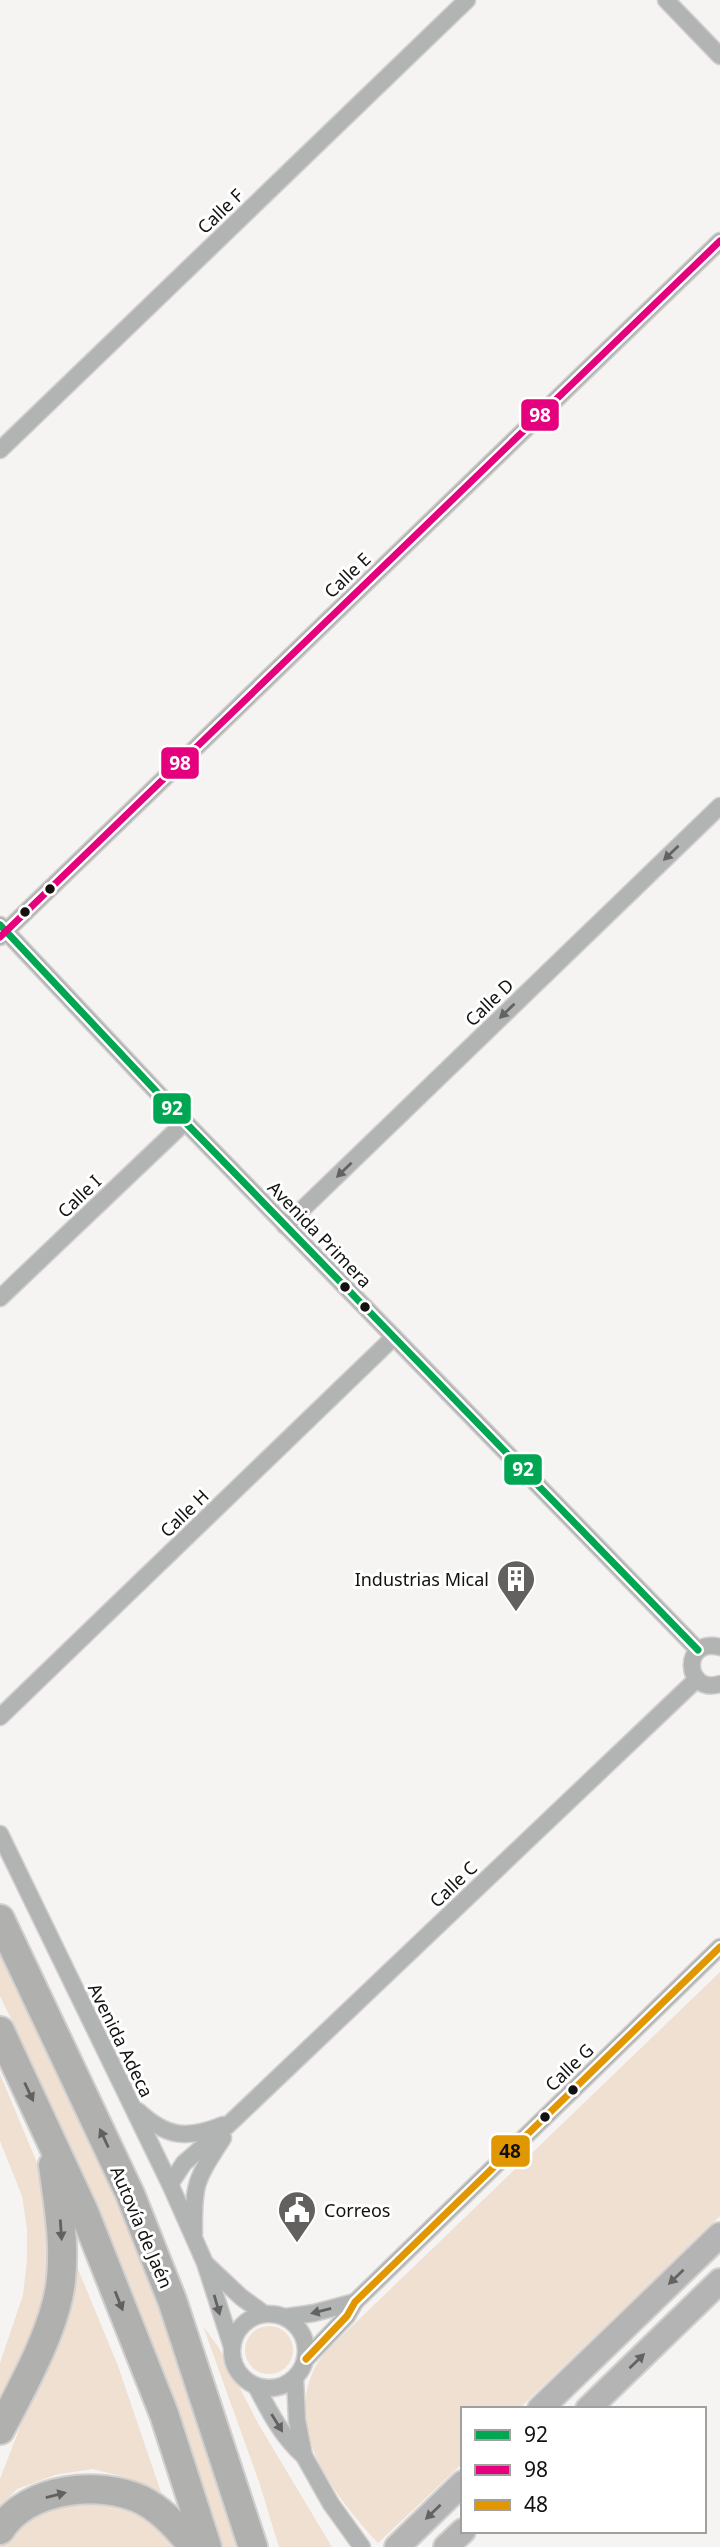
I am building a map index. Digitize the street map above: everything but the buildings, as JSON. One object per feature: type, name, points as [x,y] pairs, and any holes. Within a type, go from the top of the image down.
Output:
[{"type":"highway","name":"Autovía de Jaén","points":[[0,1919],[131,2194],[172,2300],[253,2547]]},
{"type":"highway","points":[[0,2031],[84,2212],[164,2413],[207,2547]]},
{"type":"highway","points":[[0,2430],[47,2333],[61,2281],[62,2233],[50,2138]]},
{"type":"highway","points":[[131,2194],[181,2307],[264,2547]]},
{"type":"highway","points":[[0,2530],[23,2507],[44,2497],[75,2490],[98,2490],[144,2501],[182,2531],[193,2547]]},
{"type":"main road","points":[[542,2407],[720,2235]]},
{"type":"main road","points":[[590,2407],[720,2281]]},
{"type":"main road","points":[[401,2543],[461,2485]]},
{"type":"main road","points":[[446,2547],[461,2532]]},
{"type":"street","name":"Calle F","points":[[0,450],[467,0]]},
{"type":"street","points":[[666,0],[720,56]]},
{"type":"street","name":"Calle E","points":[[2,931],[720,241]]},
{"type":"street","name":"Calle D","points":[[285,1226],[720,806]]},
{"type":"street","name":"Avenida Primera","points":[[2,931],[698,1650]]},
{"type":"street","name":"Calle I","points":[[0,1298],[185,1122]]},
{"type":"street","name":"Calle H","points":[[0,1717],[394,1337]]},
{"type":"street","points":[[720,1647],[712,1645],[698,1650],[692,1661],[693,1674],[697,1679],[708,1685],[720,1684]]},
{"type":"street","name":"Calle C","points":[[170,2184],[184,2163],[237,2117],[697,1679]]},
{"type":"street","name":"Avenida Adeca","points":[[0,1834],[170,2184],[205,2263],[232,2347]]},
{"type":"street","name":"Calle G","points":[[306,2359],[347,2316],[355,2302],[720,1947]]},
{"type":"street","name":"Calle C","points":[[131,2104],[160,2128],[177,2134],[205,2133],[237,2117]]},
{"type":"street","name":"Calle C","points":[[195,2243],[194,2197],[201,2172],[237,2117]]},
{"type":"street","points":[[170,2184],[177,2185],[201,2172]]},
{"type":"street","name":"Avenida Adeca","points":[[205,2263],[263,2314]]},
{"type":"street","name":"Calle G","points":[[286,2317],[314,2314],[355,2302]]},
{"type":"street","points":[[256,2386],[283,2386],[295,2378],[306,2359],[305,2339],[299,2328],[286,2317],[263,2314],[242,2325],[232,2347],[233,2360],[240,2374],[256,2386],[292,2446],[304,2456]]},
{"type":"street","points":[[295,2378],[297,2420],[304,2456],[331,2504],[362,2547]]},
{"type":"shaded area","points":[[0,1943],[130,2232],[169,2334],[239,2547],[215,2547],[123,2280],[27,2052],[0,1996]]},
{"type":"shaded area","points":[[720,1972],[720,2216],[521,2407],[461,2407],[461,2465],[378,2543],[327,2478],[307,2429],[305,2404],[310,2378],[324,2353]]},
{"type":"shaded area","points":[[0,2074],[40,2170],[46,2223],[47,2273],[37,2320],[0,2403],[0,2363],[23,2295],[27,2229],[22,2196],[0,2141]]},
{"type":"shaded area","points":[[71,2252],[118,2366],[161,2492],[125,2477],[92,2469],[55,2475],[17,2489],[0,2507],[0,2479],[55,2341]]},
{"type":"shaded area","points":[[203,2326],[219,2348],[259,2425],[332,2547],[279,2547],[259,2482]]},
{"type":"shaded area","points":[[269,2326],[286,2333],[293,2350],[286,2367],[269,2374],[252,2367],[245,2350],[252,2333]]},
{"type":"shaded area","points":[[73,2496],[133,2504],[182,2547],[0,2547],[0,2543],[20,2521]]},
{"type":"transit line","name":"98","points":[[0,937],[720,241]]},
{"type":"transit line","name":"92","points":[[0,925],[185,1122],[698,1650]]},
{"type":"transit line","name":"48","points":[[306,2359],[347,2316],[355,2302],[720,1947]]},
{"type":"place","name":"Industrias Mical","points":[[516,1613]]},
{"type":"place","name":"Correos","points":[[297,2244]]}]
